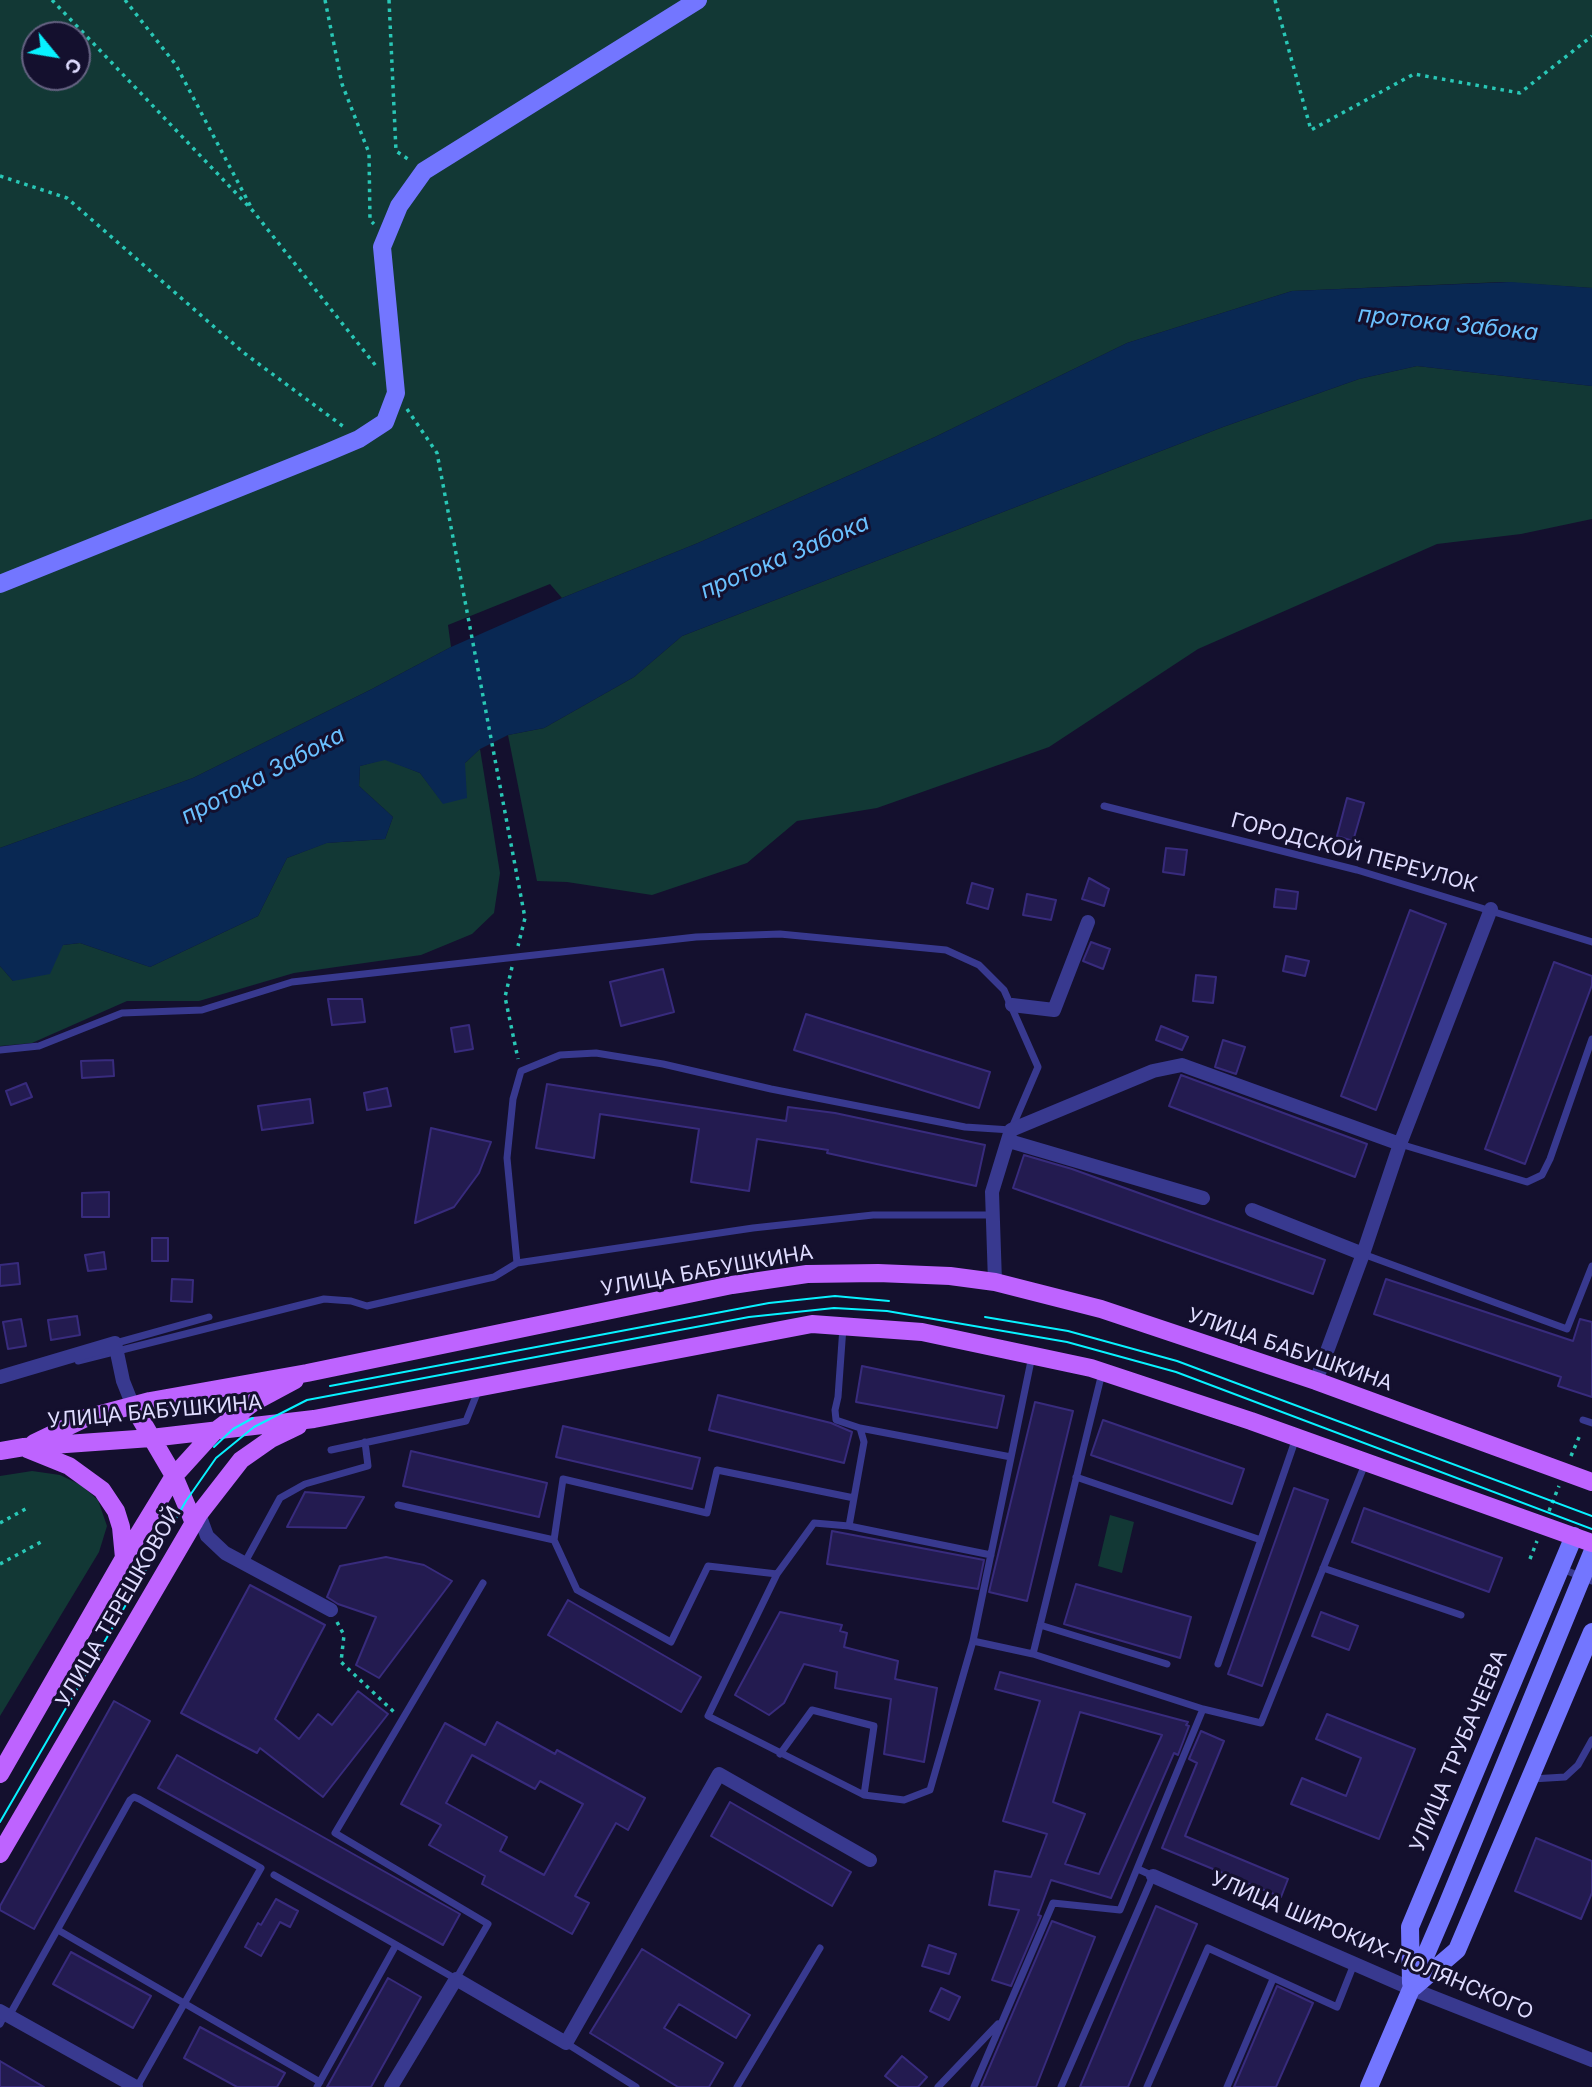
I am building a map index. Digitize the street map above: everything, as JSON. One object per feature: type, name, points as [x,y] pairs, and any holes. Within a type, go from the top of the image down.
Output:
[{"type":"main road","points":[[0,584],[359,439],[385,422],[397,393],[382,247],[399,206],[424,171],[698,0]]},
{"type":"main road","name":"УЛИЦА БАБУШКИНА","points":[[24,1447],[86,1418],[133,1406],[307,1373],[732,1285],[807,1274],[926,1275],[995,1282],[1101,1309],[1316,1381],[1592,1482]]},
{"type":"main road","name":"УЛИЦА БАБУШКИНА","points":[[0,1451],[214,1432],[314,1419],[812,1324],[922,1332],[1102,1371],[1297,1437],[1592,1543]]},
{"type":"main road","name":"УЛИЦА ТЕРЕШКОВОЙ","points":[[0,1774],[174,1476],[214,1432],[254,1402],[307,1373]]},
{"type":"main road","points":[[133,1406],[197,1518]]},
{"type":"main road","name":"УЛИЦА ТЕРЕШКОВОЙ","points":[[0,1854],[197,1518],[228,1475],[251,1451],[314,1419]]},
{"type":"main road","points":[[24,1447],[69,1466],[102,1490],[116,1511],[121,1527],[124,1558]]},
{"type":"main road","name":"УЛИЦА ТРУБАЧЕЕВА","points":[[1412,1989],[1410,1927],[1574,1536]]},
{"type":"main road","name":"УЛИЦА ТРУБАЧЕЕВА","points":[[1369,2087],[1592,1553]]},
{"type":"main road","name":"УЛИЦА ТРУБАЧЕЕВА","points":[[1412,1989],[1457,1950],[1592,1632]]},
{"type":"street","points":[[1316,1381],[1400,1144],[1491,909]]},
{"type":"street","points":[[1012,1005],[1054,1010],[1088,922]]},
{"type":"street","points":[[995,1282],[992,1192],[1010,1135],[1153,1071],[1182,1065],[1400,1144]]},
{"type":"street","points":[[1010,1135],[1203,1198]]},
{"type":"street","points":[[1252,1210],[1363,1254]]},
{"type":"street","points":[[0,1378],[115,1343],[123,1381],[133,1406]]},
{"type":"street","points":[[197,1518],[207,1536],[225,1553],[331,1610]]},
{"type":"street","points":[[391,2087],[456,1979],[566,2043],[719,1774],[870,1860]]},
{"type":"street","name":"УЛИЦА ШИРОКИХ-ПОЛЯНСКОГО","points":[[1153,1876],[1412,1989],[1592,2060]]},
{"type":"street","points":[[4,2016],[136,2087]]},
{"type":"lane","name":"ГОРОДСКОЙ ПЕРЕУЛОК","points":[[1104,806],[1357,870],[1592,942]]},
{"type":"lane","points":[[0,1050],[38,1046],[122,1013],[202,1010],[292,982],[696,937],[780,934],[946,950],[979,965],[1004,990],[1038,1067],[1010,1135],[771,1089],[663,1063],[596,1053],[560,1055],[521,1071],[513,1099],[508,1158],[517,1263]]},
{"type":"lane","points":[[1400,1144],[1527,1182],[1542,1175],[1592,1040]]},
{"type":"lane","points":[[0,1378],[324,1299],[351,1301],[367,1306],[494,1276],[517,1263],[753,1228],[873,1215],[992,1215]]},
{"type":"lane","points":[[1363,1254],[1567,1329],[1592,1266]]},
{"type":"lane","points":[[0,1378],[209,1317],[115,1343]]},
{"type":"lane","points":[[843,1326],[836,1420],[860,1428],[1011,1457]]},
{"type":"lane","points":[[991,1555],[849,1526],[814,1524],[777,1574],[708,1716],[864,1795],[904,1800],[930,1790],[973,1641],[991,1555],[1032,1355]]},
{"type":"lane","points":[[1033,1654],[1102,1371]]},
{"type":"lane","points":[[331,1450],[466,1421],[480,1387]]},
{"type":"lane","points":[[1583,1420],[1592,1423]]},
{"type":"lane","points":[[849,1526],[864,1442],[860,1428]]},
{"type":"lane","points":[[1218,1664],[1297,1437]]},
{"type":"lane","points":[[244,1564],[280,1498],[305,1485],[368,1466],[365,1442]]},
{"type":"lane","points":[[973,1641],[1033,1654],[1203,1709],[1261,1723],[1366,1462]]},
{"type":"lane","points":[[777,1574],[709,1566],[671,1642],[577,1590],[554,1540],[563,1479],[707,1513],[717,1470],[854,1498]]},
{"type":"lane","points":[[1076,1477],[1261,1540]]},
{"type":"lane","points":[[398,1505],[554,1540]]},
{"type":"lane","points":[[1324,1567],[1461,1615]]},
{"type":"lane","points":[[1560,1568],[1592,1581]]},
{"type":"lane","points":[[274,1875],[456,1979],[488,1924],[335,1833],[483,1583]]},
{"type":"lane","points":[[1040,1625],[1167,1664]]},
{"type":"lane","points":[[974,2087],[1053,1903],[1120,1910],[1203,1709]]},
{"type":"lane","points":[[780,1754],[812,1710],[874,1726],[864,1795]]},
{"type":"lane","points":[[1530,1779],[1565,1777],[1578,1765],[1592,1740]]},
{"type":"lane","points":[[4,2016],[58,1930],[134,1797],[261,1868],[136,2087]]},
{"type":"lane","name":"УЛИЦА ШИРОКИХ-ПОЛЯНСКОГО","points":[[1138,1869],[1153,1876]]},
{"type":"lane","points":[[1061,2087],[1153,1876]]},
{"type":"lane","points":[[58,1930],[319,2084],[396,1945]]},
{"type":"lane","points":[[737,2087],[820,1948]]},
{"type":"lane","points":[[1147,2087],[1208,1948],[1337,2007],[1354,1964]]},
{"type":"lane","points":[[1227,2087],[1273,1979]]},
{"type":"lane","points":[[938,2087],[1003,2018]]},
{"type":"lane","points":[[566,2043],[636,2087]]},
{"type":"path","points":[[52,0],[253,211],[397,393],[437,453],[525,918],[505,997],[521,1071]]},
{"type":"path","points":[[125,0],[176,65],[253,211]]},
{"type":"path","points":[[325,0],[342,84],[369,153],[370,220],[386,238]]},
{"type":"path","points":[[389,0],[396,151],[424,171]]},
{"type":"path","points":[[1275,0],[1311,130],[1414,74],[1521,93],[1592,36]]},
{"type":"path","points":[[0,176],[66,198],[244,353],[359,439]]},
{"type":"path","points":[[1530,1559],[1580,1435]]},
{"type":"path","points":[[0,1523],[29,1507]]},
{"type":"path","points":[[0,1564],[41,1542]]},
{"type":"path","points":[[331,1610],[344,1635],[341,1662],[402,1719]]},
{"type":"green space","points":[[0,0],[1592,0],[1592,288],[1502,282],[1292,291],[1127,343],[935,437],[698,543],[562,598],[550,584],[448,625],[451,647],[193,778],[0,848]]},
{"type":"green space","points":[[1417,366],[1592,386],[1592,519],[1521,534],[1437,544],[1198,649],[1049,747],[877,808],[797,821],[747,863],[652,895],[567,882],[537,881],[508,735],[544,728],[634,677],[682,636],[1223,427],[1359,379]]},
{"type":"green space","points":[[480,749],[500,873],[494,913],[472,934],[421,955],[294,973],[199,1001],[127,1001],[32,1043],[0,1046],[0,966],[13,981],[63,945],[80,943],[150,967],[258,916],[287,858],[326,843],[385,839],[393,817],[359,786],[360,766],[385,759],[420,773],[443,803],[465,763]]},
{"type":"green space","points":[[32,1471],[60,1475],[81,1485],[98,1500],[107,1526],[99,1552],[0,1716],[0,1476]]},
{"type":"green space","points":[[1110,1515],[1134,1522],[1122,1573],[1098,1566]]},
{"type":"water","name":"протока Забока","points":[[1511,282],[1592,288],[1592,386],[1417,366],[1359,379],[1223,427],[682,636],[634,677],[544,728],[508,735],[480,749],[465,763],[467,798],[443,804],[420,773],[385,760],[360,766],[359,786],[393,817],[385,839],[327,843],[287,858],[258,916],[150,967],[80,943],[63,945],[50,974],[13,981],[0,966],[0,848],[193,778],[451,647],[698,543],[935,437],[1127,343],[1292,291]]},
{"type":"building","points":[[1347,798],[1364,803],[1353,841],[1337,836]]},
{"type":"building","points":[[1166,848],[1187,850],[1184,875],[1163,872]]},
{"type":"building","points":[[1089,878],[1109,889],[1104,906],[1082,899]]},
{"type":"building","points":[[972,883],[993,889],[988,909],[967,903]]},
{"type":"building","points":[[1276,889],[1298,892],[1296,909],[1274,907]]},
{"type":"building","points":[[1027,894],[1056,900],[1051,920],[1023,915]]},
{"type":"building","points":[[1410,910],[1446,924],[1376,1110],[1341,1096]]},
{"type":"building","points":[[1091,942],[1110,949],[1103,969],[1083,961]]},
{"type":"building","points":[[1286,956],[1309,961],[1305,976],[1283,971]]},
{"type":"building","points":[[1554,962],[1592,976],[1592,985],[1525,1164],[1485,1149]]},
{"type":"building","points":[[663,969],[674,1012],[621,1026],[610,982]]},
{"type":"building","points":[[1196,975],[1216,977],[1213,1003],[1193,1001]]},
{"type":"building","points":[[328,999],[362,999],[365,1022],[332,1025]]},
{"type":"building","points":[[806,1014],[990,1072],[979,1108],[794,1050]]},
{"type":"building","points":[[469,1025],[473,1049],[455,1052],[451,1028]]},
{"type":"building","points":[[1161,1026],[1188,1037],[1182,1050],[1156,1040]]},
{"type":"building","points":[[1223,1040],[1245,1047],[1236,1074],[1215,1067]]},
{"type":"building","points":[[113,1060],[114,1076],[82,1078],[81,1061]]},
{"type":"building","points":[[1181,1075],[1367,1144],[1355,1177],[1169,1106]]},
{"type":"building","points":[[26,1083],[32,1097],[11,1105],[6,1091]]},
{"type":"building","points":[[547,1084],[786,1121],[788,1107],[835,1113],[985,1145],[976,1186],[827,1153],[828,1150],[757,1139],[749,1191],[691,1182],[699,1129],[600,1114],[594,1158],[536,1148]]},
{"type":"building","points":[[387,1088],[391,1106],[367,1110],[364,1093]]},
{"type":"building","points":[[310,1099],[313,1123],[262,1130],[258,1106]]},
{"type":"building","points":[[431,1128],[491,1142],[479,1173],[454,1207],[415,1223]]},
{"type":"building","points":[[1024,1155],[1072,1169],[1325,1260],[1313,1294],[1013,1188]]},
{"type":"building","points":[[109,1192],[109,1217],[82,1217],[82,1193]]},
{"type":"building","points":[[152,1238],[168,1238],[168,1261],[152,1261]]},
{"type":"building","points":[[104,1252],[106,1269],[88,1271],[85,1255]]},
{"type":"building","points":[[18,1263],[20,1284],[0,1286],[0,1265]]},
{"type":"building","points":[[172,1279],[193,1280],[192,1302],[171,1301]]},
{"type":"building","points":[[1386,1279],[1573,1341],[1580,1319],[1592,1322],[1592,1397],[1558,1386],[1561,1377],[1374,1314]]},
{"type":"building","points":[[77,1316],[80,1335],[51,1340],[48,1320]]},
{"type":"building","points":[[21,1319],[26,1346],[8,1349],[3,1322]]},
{"type":"building","points":[[862,1366],[1004,1396],[997,1428],[856,1402]]},
{"type":"building","points":[[718,1395],[831,1423],[852,1432],[844,1463],[709,1430]]},
{"type":"building","points":[[1035,1402],[1073,1411],[1027,1601],[989,1592]]},
{"type":"building","points":[[1103,1420],[1244,1469],[1232,1504],[1091,1455]]},
{"type":"building","points":[[563,1426],[700,1458],[692,1489],[556,1457]]},
{"type":"building","points":[[411,1451],[547,1483],[539,1517],[403,1486]]},
{"type":"building","points":[[1294,1488],[1328,1500],[1262,1686],[1228,1674]]},
{"type":"building","points":[[305,1492],[364,1497],[346,1528],[287,1527]]},
{"type":"building","points":[[1364,1508],[1502,1558],[1489,1592],[1352,1542]]},
{"type":"building","points":[[832,1531],[984,1560],[978,1589],[827,1564]]},
{"type":"building","points":[[386,1557],[424,1565],[452,1581],[379,1678],[356,1665],[376,1617],[338,1604],[327,1597],[340,1566]]},
{"type":"building","points":[[1076,1584],[1191,1617],[1180,1658],[1064,1624]]},
{"type":"building","points":[[250,1585],[325,1625],[275,1719],[299,1739],[318,1714],[332,1725],[358,1691],[388,1714],[323,1797],[260,1748],[257,1753],[181,1713]]},
{"type":"building","points":[[568,1600],[701,1677],[681,1712],[548,1635]]},
{"type":"building","points":[[780,1612],[842,1625],[840,1631],[847,1633],[844,1647],[898,1661],[895,1679],[937,1688],[924,1762],[884,1754],[891,1699],[835,1688],[837,1672],[804,1664],[784,1703],[769,1715],[735,1695]]},
{"type":"building","points":[[1321,1612],[1358,1626],[1349,1650],[1312,1636]]},
{"type":"building","points":[[1000,1672],[1188,1722],[1186,1725],[1189,1726],[1178,1755],[1174,1753],[1111,1898],[1051,1880],[1038,1915],[1041,1916],[1011,1986],[992,1980],[1019,1910],[989,1905],[995,1871],[1031,1877],[1047,1834],[1003,1821],[1040,1701],[995,1689]],"holes":[[[1080,1712],[1162,1735],[1099,1874],[1065,1864],[1085,1814],[1053,1802]]]},
{"type":"building","points":[[114,1701],[150,1721],[34,1929],[0,1910],[0,1906]]},
{"type":"building","points":[[1327,1714],[1415,1749],[1379,1839],[1291,1804],[1302,1778],[1346,1796],[1361,1758],[1316,1739]]},
{"type":"building","points":[[497,1722],[555,1754],[557,1750],[645,1798],[628,1830],[616,1823],[575,1896],[589,1903],[572,1934],[482,1884],[485,1876],[429,1845],[441,1825],[401,1804],[445,1723],[485,1745]],"holes":[[[472,1755],[535,1789],[540,1781],[583,1804],[544,1875],[500,1851],[507,1837],[446,1803]]]},
{"type":"building","points":[[1201,1731],[1224,1741],[1185,1836],[1288,1879],[1281,1897],[1162,1848],[1197,1763],[1189,1759]]},
{"type":"building","points":[[177,1755],[460,1914],[443,1945],[158,1788]]},
{"type":"building","points":[[730,1802],[851,1872],[832,1906],[711,1836]]},
{"type":"building","points":[[1536,1838],[1592,1861],[1592,1893],[1581,1919],[1515,1891]]},
{"type":"building","points":[[276,1899],[298,1911],[290,1927],[280,1922],[261,1956],[245,1947],[258,1923],[261,1925]]},
{"type":"building","points":[[1156,1906],[1197,1924],[1128,2087],[1080,2087]]},
{"type":"building","points":[[1052,1921],[1095,1937],[1036,2087],[981,2087]]},
{"type":"building","points":[[929,1945],[956,1954],[949,1974],[922,1966]]},
{"type":"building","points":[[642,1949],[750,2015],[736,2038],[679,2004],[664,2028],[723,2063],[709,2087],[678,2087],[590,2033]]},
{"type":"building","points":[[71,1952],[151,1996],[133,2028],[53,1984]]},
{"type":"building","points":[[388,1978],[421,1997],[371,2087],[327,2087]]},
{"type":"building","points":[[1277,1986],[1313,2003],[1276,2087],[1234,2087]]},
{"type":"building","points":[[941,1988],[960,1997],[949,2020],[930,2011]]},
{"type":"building","points":[[200,2027],[285,2073],[277,2087],[237,2087],[184,2058]]},
{"type":"building","points":[[902,2056],[927,2077],[918,2087],[899,2087],[885,2076]]},
{"type":"building","points":[[0,2061],[44,2087],[0,2087]]},
{"type":"tram line","points":[[330,1386],[769,1303],[835,1296],[889,1301]]},
{"type":"tram line","points":[[0,1822],[186,1501],[216,1458],[254,1427],[307,1400],[749,1317],[834,1308],[887,1311],[1067,1342],[1176,1372],[1592,1529]]},
{"type":"tram line","points":[[985,1317],[1068,1331],[1177,1361],[1592,1516]]},
{"type":"tram line","points":[[214,1447],[233,1429],[253,1418]]}]
